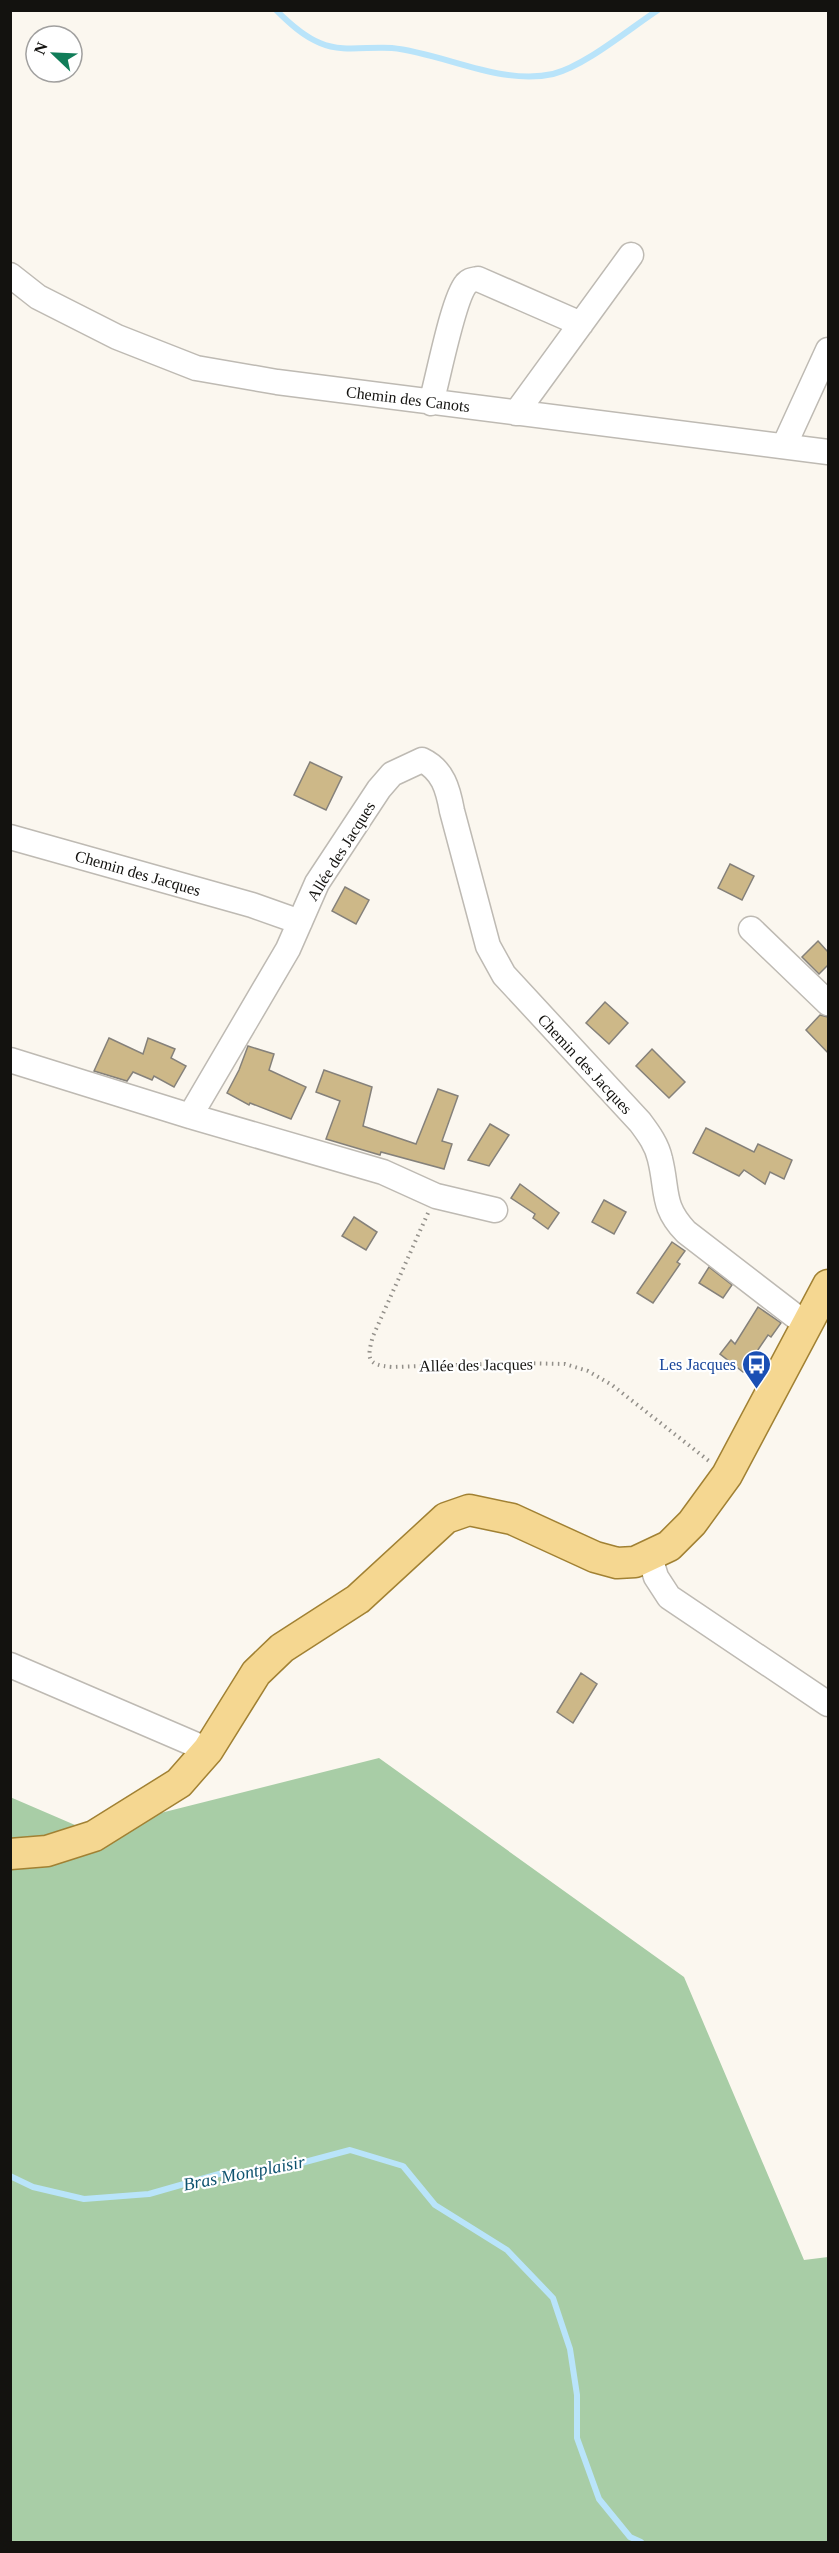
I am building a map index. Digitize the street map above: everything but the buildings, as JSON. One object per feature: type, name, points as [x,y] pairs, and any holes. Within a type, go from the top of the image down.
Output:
[{"type":"main road","points":[[10,1854],[47,1851],[94,1836],[179,1783],[208,1750],[256,1673],[282,1648],[358,1599],[446,1518],[469,1510],[512,1519],[595,1557],[617,1563],[635,1562],[650,1557],[669,1546],[692,1523],[727,1475],[828,1285]]},
{"type":"street","points":[[516,413],[631,255]]},
{"type":"street","name":"Chemin des Canots","points":[[10,275],[38,297],[107,332],[196,368],[277,382],[431,403],[828,452]]},
{"type":"street","points":[[431,403],[455,311],[464,286],[470,280],[478,279],[581,324]]},
{"type":"street","points":[[784,446],[828,350]]},
{"type":"street","name":"Allée des Jacques","points":[[190,1116],[288,950],[317,883],[379,789],[392,774],[422,760]]},
{"type":"street","name":"Chemin des Jacques","points":[[422,760],[432,765],[443,778],[448,791],[488,946],[504,975],[640,1122],[653,1139],[660,1159],[667,1203],[673,1219],[686,1232],[808,1326]]},
{"type":"street","name":"Chemin des Jacques","points":[[10,837],[252,905],[300,922]]},
{"type":"street","points":[[751,929],[828,1003]]},
{"type":"street","points":[[10,1060],[190,1116],[383,1172],[436,1196],[495,1210]]},
{"type":"street","points":[[650,1557],[656,1578],[669,1597],[828,1704]]},
{"type":"street","points":[[10,1665],[208,1750]]},
{"type":"path","name":"Allée des Jacques","points":[[436,1196],[373,1336],[368,1354],[371,1362],[377,1366],[392,1367],[517,1363],[565,1364],[588,1371],[612,1385],[727,1475]]},
{"type":"green space","points":[[379,1758],[684,1977],[804,2260],[828,2257],[828,2542],[11,2542],[10,1797],[89,1831]]},
{"type":"waterway","points":[[276,10],[302,33],[329,46],[392,48],[493,72],[533,77],[566,70],[607,46],[658,10]]},
{"type":"waterway","name":"Bras Montplaisir","points":[[10,2176],[33,2187],[84,2199],[149,2194],[219,2174],[275,2170],[350,2150],[403,2166],[435,2205],[507,2250],[553,2298],[570,2349],[577,2395],[577,2438],[599,2499],[630,2537],[641,2542]]},
{"type":"place","name":"Les Jacques","points":[[757,1390]]}]
